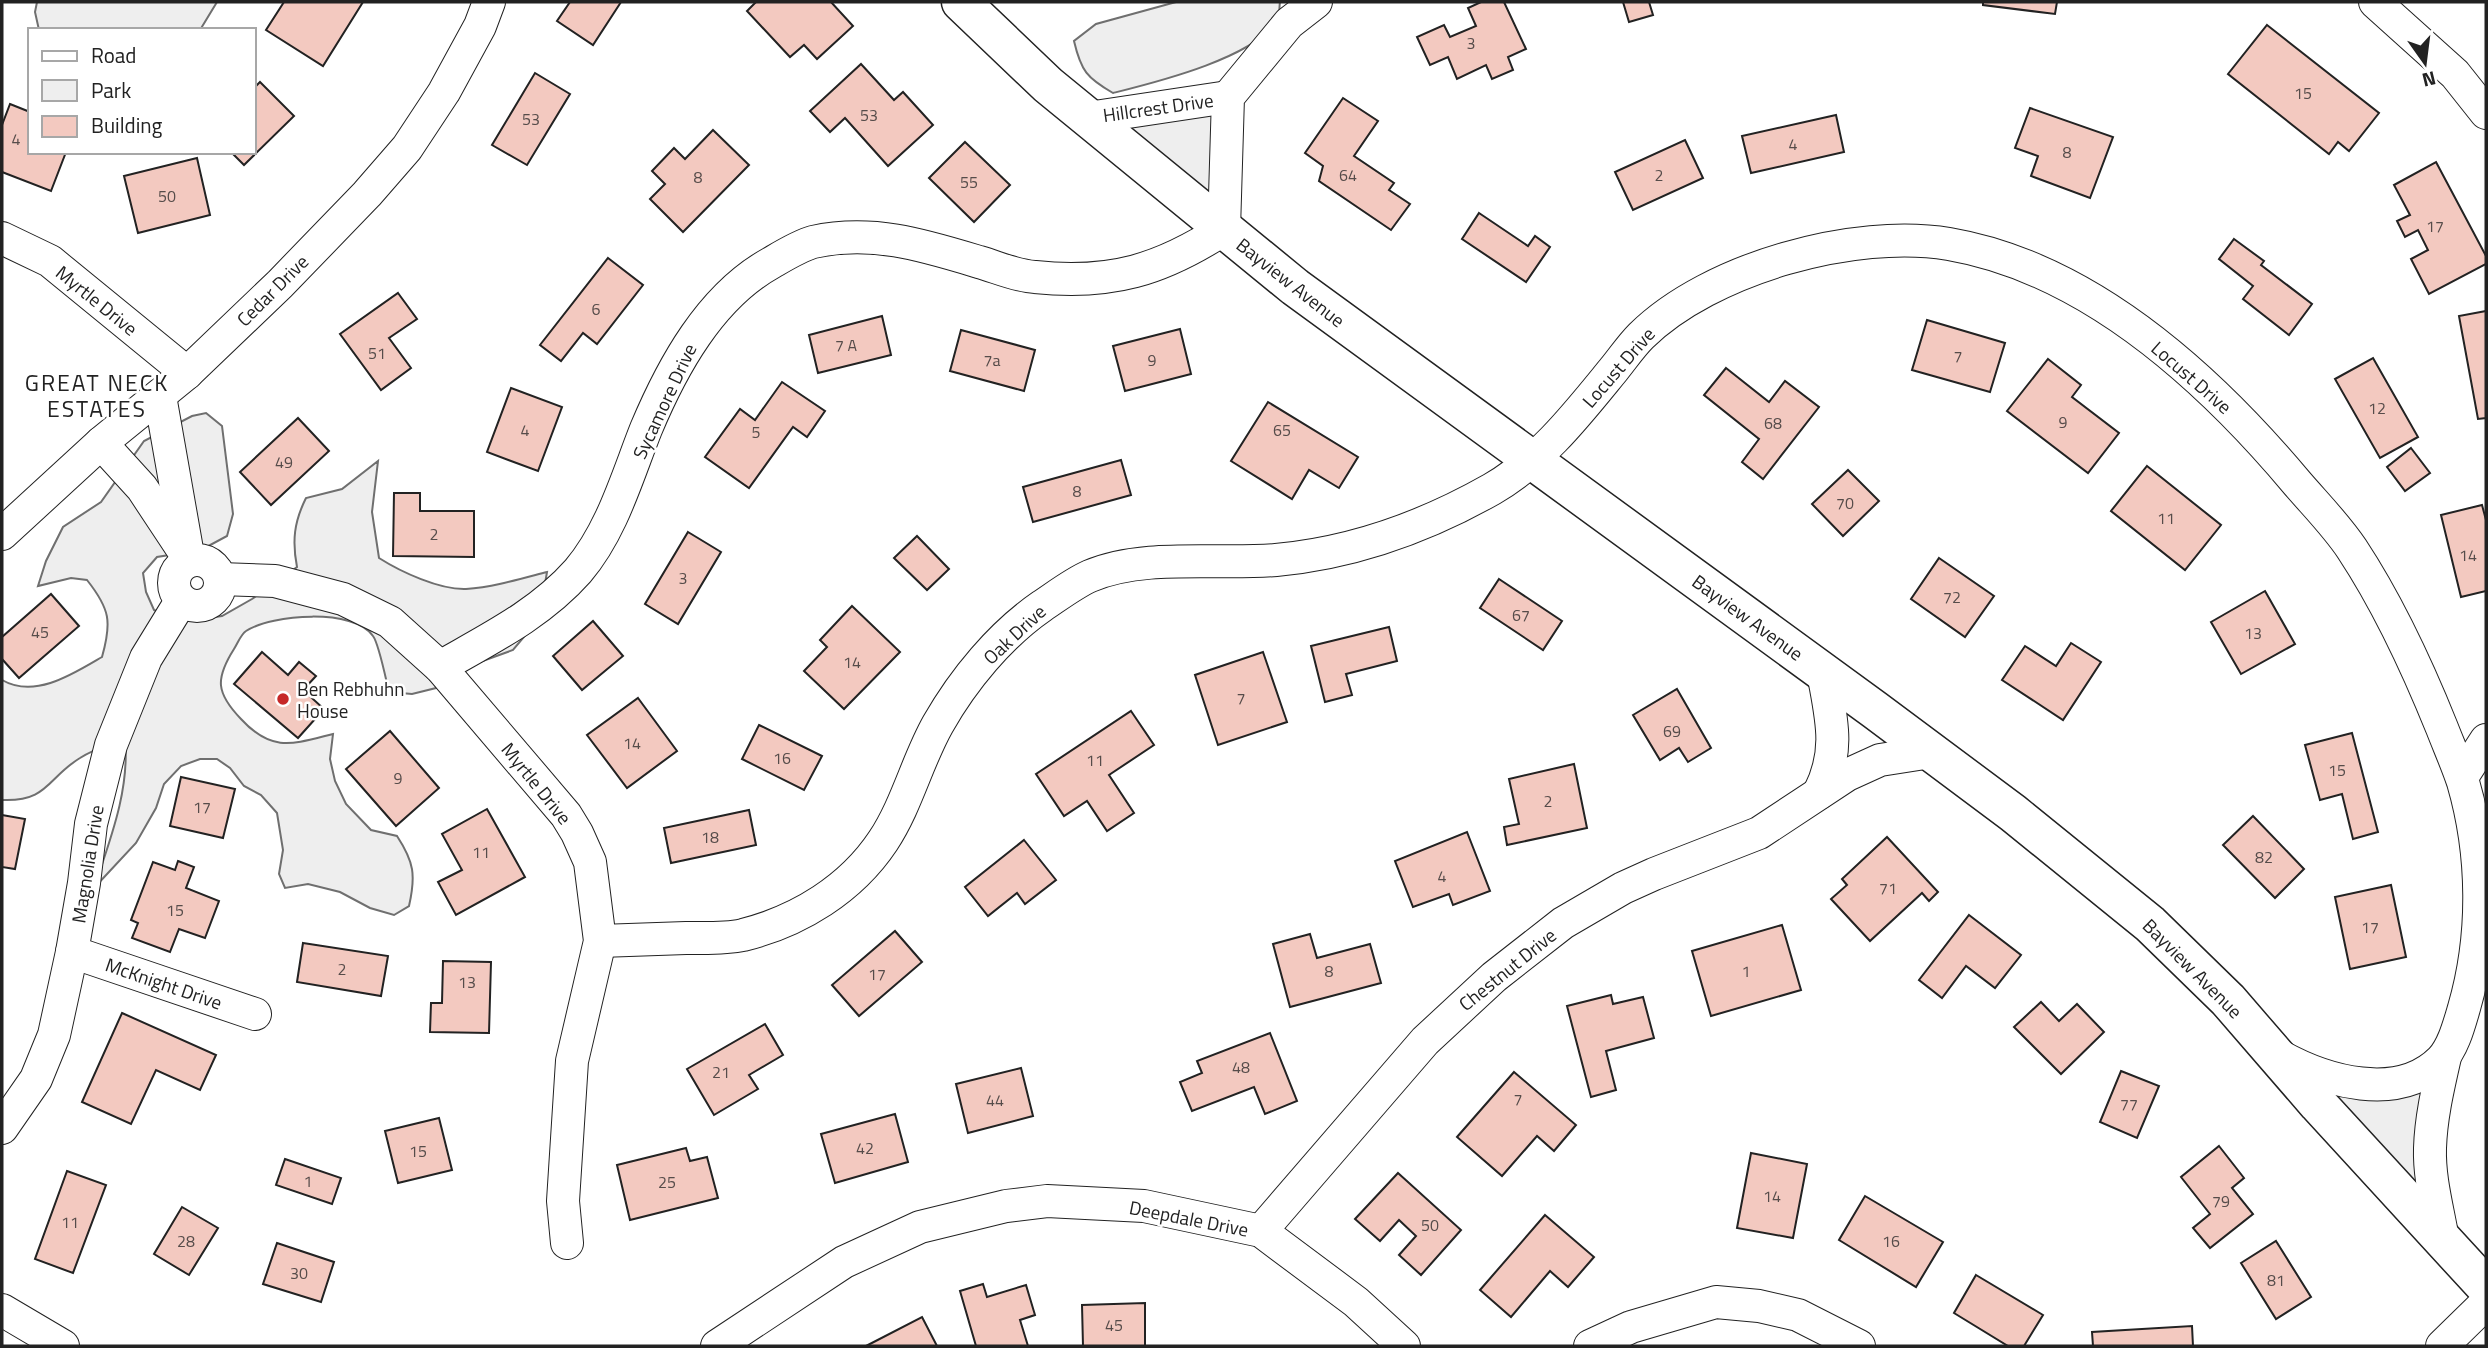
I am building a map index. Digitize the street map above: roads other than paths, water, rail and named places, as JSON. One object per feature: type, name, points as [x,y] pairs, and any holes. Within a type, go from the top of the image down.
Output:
[{"type":"main road","name":"Bayview Avenue","points":[[961,2],[1048,85],[1296,287],[2013,813],[2150,924],[2210,981],[2318,1104],[2486,1287]]},
{"type":"street","name":"Cedar Drive","points":[[2,534],[101,443],[187,373],[280,284],[367,194],[407,148],[444,92],[480,26],[489,2]]},
{"type":"street","name":"Hillcrest Drive","points":[[1224,229],[1228,97],[1289,23],[1316,2]]},
{"type":"street","points":[[2375,2],[2455,74],[2486,113]]},
{"type":"street","name":"Hillcrest Drive","points":[[1088,117],[1228,97]]},
{"type":"street","name":"Sycamore Drive","points":[[440,667],[542,607],[579,570],[605,529],[630,475],[647,428],[688,344],[721,302],[768,264],[811,243],[857,237],[912,242],[1032,277],[1111,278],[1147,270],[1193,249],[1224,229]]},
{"type":"street","name":"Myrtle Drive","points":[[2,238],[50,261],[187,373]]},
{"type":"street","name":"Locust Drive","points":[[1533,459],[1576,415],[1640,337],[1671,311],[1717,283],[1785,257],[1877,241],[1942,243],[1998,255],[2075,289],[2118,316],[2200,379],[2256,434],[2350,545],[2403,637],[2462,777],[2473,824],[2479,929],[2473,979],[2460,1024],[2445,1057],[2434,1108],[2430,1150],[2443,1240]]},
{"type":"street","points":[[160,396],[189,561]]},
{"type":"street","points":[[101,443],[142,488],[189,561]]},
{"type":"street","name":"Oak Drive","points":[[600,941],[737,937],[794,919],[832,895],[886,838],[939,724],[973,674],[998,644],[1035,611],[1090,576],[1140,563],[1272,560],[1329,553],[1379,541],[1428,522],[1499,485],[1533,459]]},
{"type":"street","points":[[189,561],[205,561],[211,564],[220,579],[220,589],[208,604],[199,606],[181,601],[176,594],[174,578],[182,565],[189,561]]},
{"type":"street","name":"Myrtle Drive","points":[[220,579],[275,581],[343,599],[390,622],[440,667],[566,815],[577,834],[590,862],[600,941],[572,1061],[563,1201],[567,1243]]},
{"type":"street","name":"Magnolia Drive","points":[[2,1128],[36,1079],[54,1035],[72,952],[91,824],[111,745],[146,658],[181,601]]},
{"type":"street","points":[[1819,793],[1832,764],[1833,750],[1823,672]]},
{"type":"street","points":[[2462,777],[2486,740]]},
{"type":"street","name":"Chestnut Drive","points":[[1261,1231],[1425,1041],[1473,995],[1563,923],[1623,888],[1759,833],[1847,775],[1881,760],[1931,752]]},
{"type":"street","name":"McKnight Drive","points":[[72,952],[255,1014]]},
{"type":"street","points":[[2275,1053],[2322,1075],[2374,1084],[2421,1074],[2445,1057]]},
{"type":"street","name":"Deepdale Drive","points":[[717,1346],[844,1262],[920,1227],[1006,1206],[1047,1201],[1144,1206],[1261,1231],[1356,1302],[1404,1346]]},
{"type":"street","points":[[1590,1346],[1631,1327],[1716,1302],[1759,1306],[1798,1315],[1859,1346]]},
{"type":"street","points":[[2442,1346],[2486,1303]]},
{"type":"street","points":[[2,1310],[63,1346]]},
{"type":"place","name":"Ben Rebhuhn House","points":[[283,699]]},
{"type":"district","name":"GREAT NECK ESTATES","points":[[97,395]]}]
